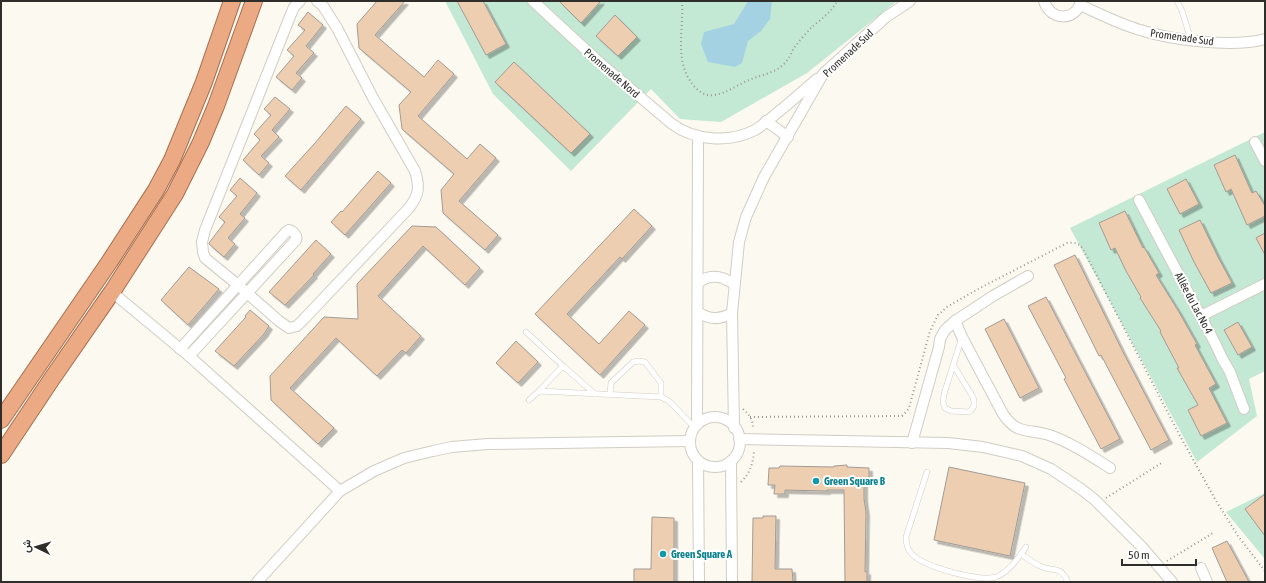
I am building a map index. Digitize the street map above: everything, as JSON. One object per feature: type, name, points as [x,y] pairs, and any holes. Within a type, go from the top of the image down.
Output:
[{"type":"highway","points":[[1,420],[110,261],[156,190],[172,160],[204,82],[232,1]]},
{"type":"highway","points":[[1,455],[112,292],[175,194],[191,164],[216,106],[254,1]]},
{"type":"street","points":[[300,1],[294,7],[291,14],[203,238],[202,246],[205,258],[238,284],[286,327],[291,328],[297,326],[409,208],[416,199],[417,194],[417,182],[414,171],[373,98],[337,28],[317,1]]},
{"type":"street","name":"Promenade Nord","points":[[533,1],[600,62],[672,124],[679,129],[698,137]]},
{"type":"street","name":"Promenade Sud","points":[[734,284],[739,242],[746,217],[764,177],[823,74],[886,17],[910,1]]},
{"type":"street","points":[[1044,1],[1049,11],[1060,16],[1072,14],[1081,3]]},
{"type":"street","name":"Promenade Sud","points":[[1081,3],[1139,30],[1172,38],[1236,43],[1265,39]]},
{"type":"street","points":[[696,427],[698,312],[698,137],[717,138],[736,136],[754,130],[823,74]]},
{"type":"street","points":[[766,121],[788,137]]},
{"type":"street","points":[[1255,142],[1265,161]]},
{"type":"street","name":"Allée du Lac No 4","points":[[1139,200],[1202,316],[1230,372],[1244,410]]},
{"type":"street","points":[[180,349],[288,231],[290,230],[294,233],[297,237],[296,240],[189,356]]},
{"type":"street","points":[[698,283],[705,278],[717,276],[725,278],[734,284],[732,314],[734,428]]},
{"type":"street","points":[[912,443],[939,347],[940,338],[945,330],[955,321],[993,296],[1028,276]]},
{"type":"street","points":[[1202,316],[1265,284]]},
{"type":"street","points":[[112,292],[189,356],[340,491]]},
{"type":"street","points":[[698,312],[705,316],[717,318],[732,314]]},
{"type":"street","points":[[955,321],[962,337],[1008,422],[1013,426],[1027,432],[1048,435],[1090,455],[1110,468]]},
{"type":"street","points":[[716,418],[728,422],[734,428],[739,439],[737,453],[731,461],[724,465],[715,467],[706,465],[698,460],[690,445],[691,436],[696,427],[708,419],[716,418]]},
{"type":"street","points":[[739,439],[948,443],[969,445],[1022,456],[1051,469],[1081,489],[1098,503],[1159,566],[1172,582]]},
{"type":"street","points":[[257,582],[340,491],[374,471],[395,461],[417,454],[452,447],[495,444],[690,441]]},
{"type":"street","points":[[698,460],[699,582]]},
{"type":"street","points":[[731,461],[732,582]]},
{"type":"street","points":[[1201,568],[1207,582]]},
{"type":"lane","points":[[1177,1],[1192,40]]},
{"type":"lane","points":[[526,332],[595,394]]},
{"type":"lane","points":[[954,366],[975,402],[974,408],[969,412],[951,411],[945,408],[943,402],[944,394],[962,337]]},
{"type":"lane","points":[[610,394],[611,383],[632,362],[639,361],[645,362],[661,384],[661,397]]},
{"type":"lane","points":[[529,400],[563,366]]},
{"type":"lane","points":[[539,391],[661,397],[669,402],[696,427]]},
{"type":"lane","points":[[927,472],[906,537],[906,543],[912,554],[926,563],[946,571],[989,578],[998,576],[1005,571],[1026,547]]},
{"type":"lane","points":[[1021,554],[1042,567],[1058,570],[1065,575],[1068,582]]},
{"type":"path","points":[[682,1],[681,54],[686,75],[700,92],[713,96],[781,67],[788,60],[794,48],[833,8],[837,1]]},
{"type":"path","points":[[750,417],[899,416],[904,414],[909,408],[930,331],[938,315],[947,307],[1008,273],[1067,243],[1075,242],[1083,249],[1176,428],[1215,499],[1238,536],[1265,571]]},
{"type":"path","points":[[734,400],[753,422],[753,440]]},
{"type":"path","points":[[731,487],[740,483],[747,476],[753,463],[754,451]]},
{"type":"path","points":[[1098,503],[1163,462]]},
{"type":"path","points":[[1159,566],[1213,533]]},
{"type":"green space","points":[[445,1],[897,1],[807,73],[721,122],[680,119],[651,89],[571,171],[493,94]]},
{"type":"green space","points":[[1265,132],[1265,371],[1249,379],[1257,416],[1197,462],[1070,228]]},
{"type":"green space","points":[[1265,493],[1265,559],[1226,512]]},
{"type":"water","points":[[746,1],[772,1],[770,19],[761,31],[748,41],[742,63],[735,67],[708,62],[701,44],[704,32],[734,24],[747,3]]},
{"type":"building","points":[[377,1],[405,1],[375,35],[424,77],[438,60],[454,74],[418,116],[467,159],[480,144],[496,158],[459,201],[498,235],[485,250],[443,213],[441,190],[454,174],[402,129],[399,105],[411,92],[359,48],[357,24]]},
{"type":"building","points":[[457,1],[483,1],[506,44],[486,55]]},
{"type":"building","points":[[559,1],[601,1],[581,23]]},
{"type":"building","points":[[308,12],[323,25],[306,46],[314,53],[296,73],[302,78],[292,90],[276,77],[294,56],[287,50],[305,30],[298,25]]},
{"type":"building","points":[[615,15],[637,37],[618,56],[596,36]]},
{"type":"building","points":[[514,62],[590,134],[571,153],[495,82]]},
{"type":"building","points":[[275,97],[290,109],[272,130],[279,137],[261,156],[269,163],[259,175],[243,160],[260,140],[254,134],[271,115],[264,109]]},
{"type":"building","points":[[346,106],[361,119],[301,190],[285,176]]},
{"type":"building","points":[[1235,155],[1252,193],[1256,191],[1265,206],[1265,216],[1247,225],[1231,189],[1226,192],[1214,165]]},
{"type":"building","points":[[378,171],[391,183],[345,235],[331,222],[341,211],[342,212]]},
{"type":"building","points":[[240,178],[257,193],[240,214],[245,218],[228,238],[235,244],[224,257],[209,243],[225,222],[219,217],[237,196],[230,190]]},
{"type":"building","points":[[1186,179],[1199,204],[1180,214],[1167,189]]},
{"type":"building","points":[[634,209],[652,226],[622,259],[620,257],[567,314],[599,344],[629,311],[645,325],[600,375],[535,314]]},
{"type":"building","points":[[1125,211],[1143,248],[1144,247],[1159,273],[1156,275],[1197,344],[1195,345],[1216,384],[1209,388],[1227,423],[1201,436],[1188,410],[1198,405],[1177,368],[1179,368],[1160,332],[1161,331],[1140,298],[1141,297],[1115,248],[1111,250],[1099,223]]},
{"type":"building","points":[[1200,220],[1232,283],[1211,293],[1179,230]]},
{"type":"building","points":[[412,226],[436,227],[480,268],[465,285],[423,246],[378,296],[421,336],[406,353],[402,350],[377,376],[336,338],[290,388],[334,428],[318,444],[271,400],[270,376],[324,317],[358,319],[357,284]]},
{"type":"building","points":[[1265,233],[1265,255],[1256,238]]},
{"type":"building","points":[[316,240],[331,254],[313,274],[314,275],[285,305],[269,292]]},
{"type":"building","points":[[1075,255],[1169,440],[1151,450],[1101,355],[1099,356],[1054,265]]},
{"type":"building","points":[[189,267],[219,289],[188,325],[161,300]]},
{"type":"building","points":[[1046,297],[1120,439],[1101,449],[1028,306]]},
{"type":"building","points":[[250,310],[269,326],[264,334],[234,366],[215,351],[246,317],[245,316]]},
{"type":"building","points":[[1004,319],[1039,388],[1020,398],[985,329]]},
{"type":"building","points":[[1238,322],[1252,347],[1238,355],[1224,330]]},
{"type":"building","points":[[516,341],[538,362],[518,383],[496,363]]},
{"type":"building","points":[[847,465],[847,467],[869,468],[869,478],[864,478],[864,499],[866,512],[865,572],[867,571],[867,582],[845,582],[844,490],[785,490],[785,494],[774,494],[775,485],[768,485],[769,468],[779,468],[780,466],[834,467]]},
{"type":"building","points":[[949,467],[1025,483],[1010,556],[934,540]]},
{"type":"building","points":[[1265,494],[1265,536],[1245,509]]},
{"type":"building","points":[[763,516],[776,516],[775,569],[792,569],[793,582],[752,582],[753,518],[763,518]]},
{"type":"building","name":"Green Square A","points":[[652,517],[674,518],[674,582],[634,582],[634,569],[651,569]]},
{"type":"building","points":[[1227,541],[1249,582],[1227,582],[1212,548]]},
{"type":"place","name":"Green Square B","points":[[816,481]]},
{"type":"place","name":"Green Square A","points":[[663,554]]}]
